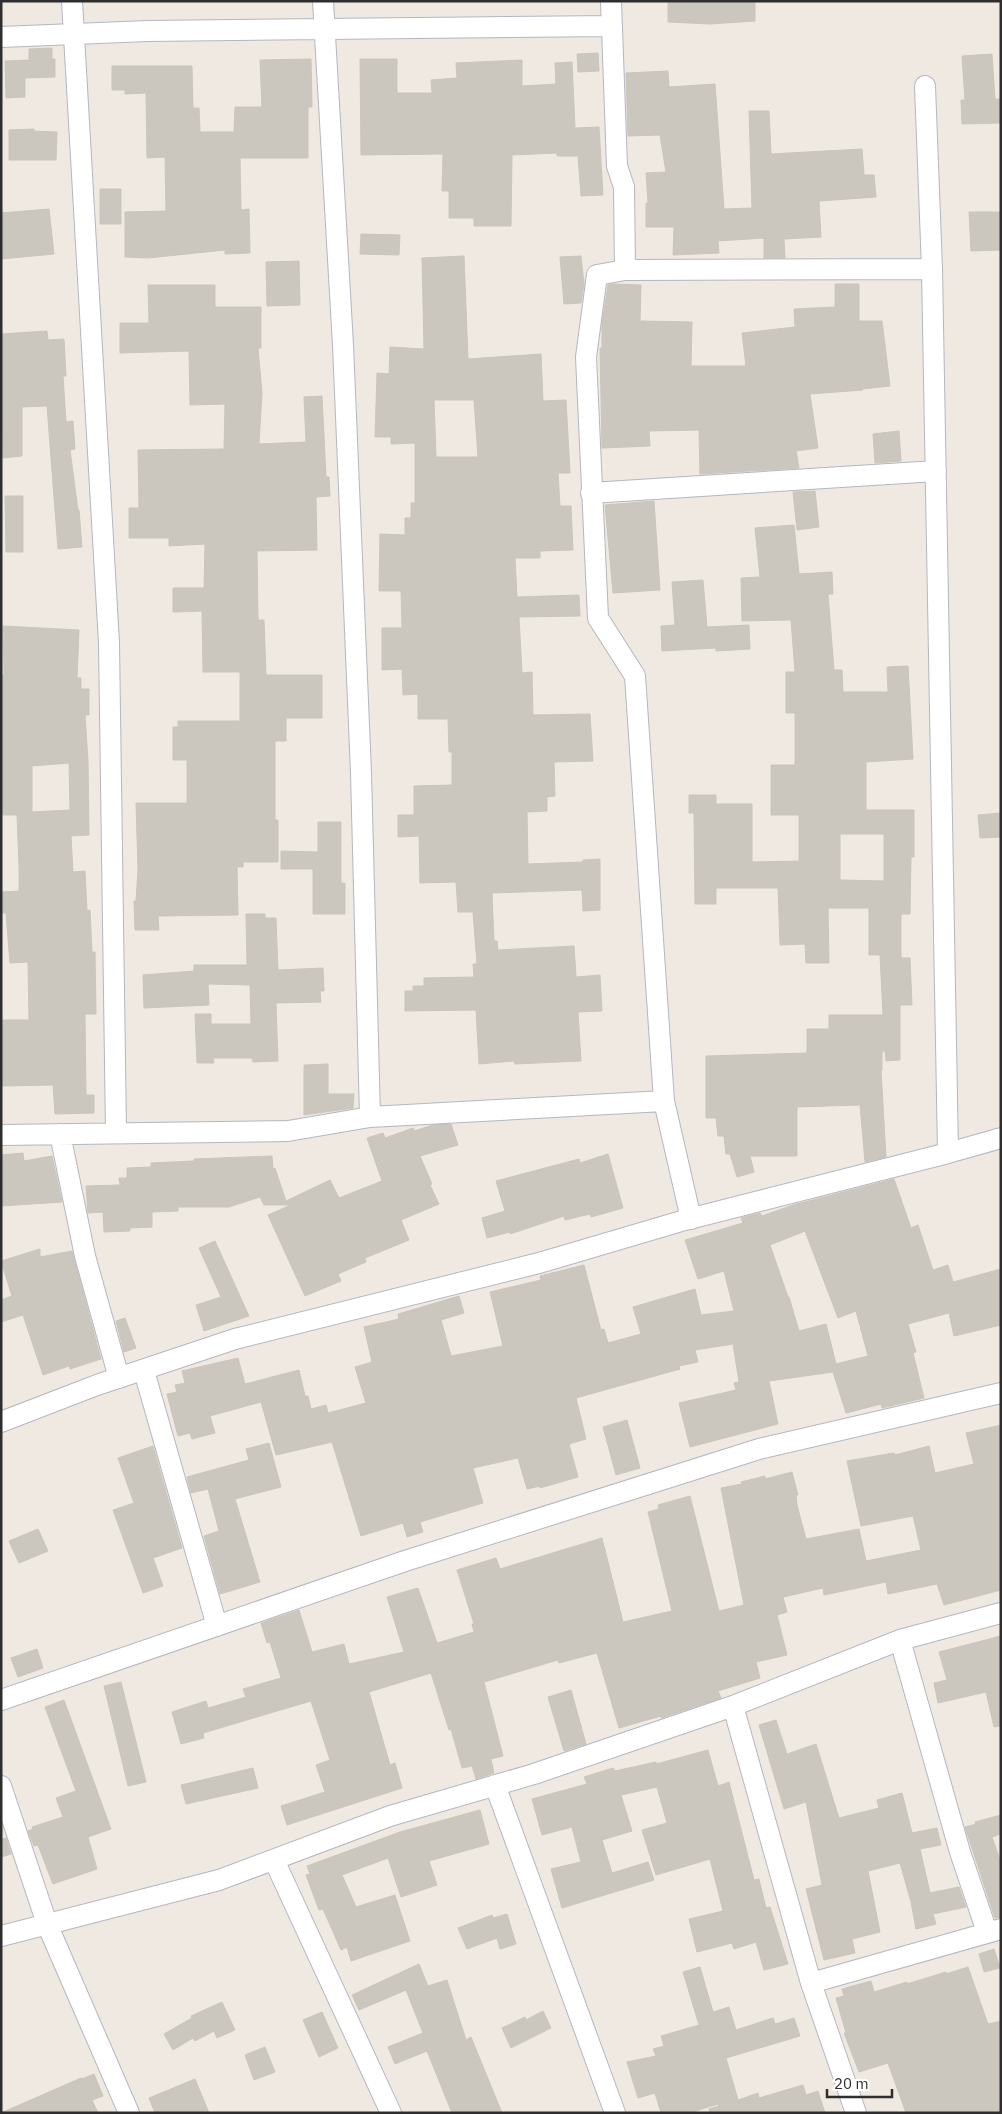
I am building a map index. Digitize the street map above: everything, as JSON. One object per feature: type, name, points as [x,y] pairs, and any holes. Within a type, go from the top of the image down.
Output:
[{"type":"street","points":[[72,1],[109,643],[116,1132]]},
{"type":"street","points":[[323,1],[343,345],[361,773],[370,1117]]},
{"type":"street","points":[[611,1],[617,166],[624,188],[625,270]]},
{"type":"street","points":[[1,37],[148,31],[612,26]]},
{"type":"street","points":[[925,86],[932,269],[948,1153]]},
{"type":"street","points":[[691,1219],[664,1100],[635,676],[598,618],[586,357],[597,275],[625,270],[932,269]]},
{"type":"street","points":[[592,493],[936,471]]},
{"type":"street","points":[[1,1135],[288,1131],[370,1117],[664,1100]]},
{"type":"street","points":[[60,1134],[86,1256],[119,1378]]},
{"type":"street","points":[[1,1422],[119,1378],[234,1339],[539,1263],[691,1219],[1001,1138]]},
{"type":"street","points":[[144,1370],[217,1626]]},
{"type":"street","points":[[1,1700],[405,1561],[759,1449],[1001,1393]]},
{"type":"street","points":[[1,1936],[219,1880],[390,1816],[534,1774],[733,1706],[900,1640],[1001,1614]]},
{"type":"street","points":[[811,1983],[994,1930],[960,1852],[900,1640]]},
{"type":"street","points":[[733,1706],[811,1983],[856,2113]]},
{"type":"street","points":[[495,1785],[615,2113]]},
{"type":"street","points":[[1,1786],[47,1924],[129,2113]]},
{"type":"street","points":[[274,1860],[391,2113]]},
{"type":"building","points":[[668,1],[755,1],[755,21],[710,24],[668,22]]},
{"type":"building","points":[[52,48],[52,59],[55,59],[55,77],[25,78],[25,97],[6,98],[5,61],[29,60],[29,49]]},
{"type":"building","points":[[598,53],[599,71],[578,72],[577,54]]},
{"type":"building","points":[[992,54],[995,99],[1001,99],[1001,123],[962,124],[961,100],[965,100],[962,56]]},
{"type":"building","points":[[311,59],[312,107],[308,107],[308,158],[240,158],[241,210],[249,209],[250,253],[225,254],[225,250],[148,258],[125,257],[125,212],[166,211],[165,157],[147,158],[146,93],[125,94],[125,90],[112,90],[112,66],[192,66],[193,108],[199,108],[200,132],[234,132],[235,107],[262,107],[260,60]]},
{"type":"building","points":[[360,59],[397,59],[397,93],[432,93],[431,80],[457,78],[456,63],[522,60],[522,86],[556,84],[555,63],[572,62],[575,128],[599,127],[603,195],[581,196],[578,156],[557,156],[557,153],[512,155],[511,226],[474,226],[474,218],[449,218],[449,191],[442,191],[443,154],[361,155]]},
{"type":"building","points":[[668,71],[669,87],[715,84],[724,209],[752,208],[749,111],[769,111],[771,154],[862,149],[864,175],[874,175],[876,197],[819,201],[821,237],[784,239],[785,258],[764,258],[764,238],[718,241],[719,253],[673,255],[674,227],[646,227],[646,203],[648,203],[646,173],[666,172],[660,135],[628,136],[626,73]]},
{"type":"building","points":[[34,129],[34,131],[57,132],[56,160],[9,160],[9,130]]},
{"type":"building","points":[[100,189],[121,189],[121,224],[100,224]]},
{"type":"building","points":[[49,209],[54,254],[1,259],[1,213]]},
{"type":"building","points":[[969,212],[1001,212],[1001,250],[971,251]]},
{"type":"building","points":[[361,234],[400,235],[399,255],[360,254]]},
{"type":"building","points":[[464,256],[468,359],[541,354],[543,401],[566,400],[570,473],[558,473],[560,506],[571,506],[573,550],[540,551],[540,558],[515,558],[517,597],[579,595],[580,616],[519,617],[522,673],[532,672],[533,715],[590,714],[593,761],[554,762],[555,796],[547,797],[547,811],[527,812],[528,864],[583,862],[583,860],[600,859],[600,910],[583,911],[582,890],[492,893],[494,941],[497,941],[498,950],[574,946],[576,977],[600,975],[602,1011],[578,1012],[581,1061],[515,1064],[514,1061],[479,1064],[476,1010],[405,1011],[405,991],[413,991],[413,986],[424,986],[424,978],[474,977],[473,964],[477,964],[473,912],[458,912],[456,882],[420,883],[419,836],[398,837],[398,815],[414,815],[414,786],[452,785],[452,752],[449,752],[448,719],[418,719],[418,694],[403,695],[402,669],[382,670],[382,628],[402,628],[401,591],[379,591],[380,534],[405,535],[405,518],[411,518],[411,503],[415,503],[415,443],[391,444],[391,437],[375,437],[377,373],[389,374],[390,347],[424,349],[422,258]],"holes":[[[434,400],[474,400],[478,457],[436,457]]]},
{"type":"building","points":[[581,256],[584,284],[581,303],[564,304],[560,257]]},
{"type":"building","points":[[299,261],[300,305],[267,306],[266,262]]},
{"type":"building","points":[[835,284],[859,284],[859,321],[882,321],[890,386],[810,394],[818,448],[796,451],[799,468],[700,474],[699,430],[649,431],[650,446],[602,448],[600,348],[602,348],[602,324],[608,285],[641,285],[640,321],[692,322],[691,366],[746,366],[742,333],[795,327],[794,309],[835,307]]},
{"type":"building","points":[[148,285],[215,285],[215,307],[261,307],[261,348],[258,348],[262,393],[259,444],[306,442],[304,397],[322,396],[326,477],[329,477],[330,496],[316,497],[317,550],[257,551],[258,620],[264,620],[266,675],[322,675],[322,718],[286,718],[286,741],[275,741],[275,820],[278,820],[278,862],[243,862],[243,867],[237,867],[238,915],[158,916],[159,930],[135,930],[134,901],[136,901],[138,870],[136,803],[187,803],[187,760],[173,760],[173,727],[178,727],[178,721],[240,721],[240,672],[203,672],[202,611],[173,612],[173,588],[204,588],[205,544],[169,546],[169,538],[129,538],[129,508],[139,508],[138,450],[224,449],[225,404],[190,405],[189,351],[120,353],[120,323],[149,323]]},
{"type":"building","points":[[47,331],[48,340],[64,339],[66,376],[63,376],[66,422],[73,421],[75,449],[70,450],[79,510],[82,547],[58,549],[47,406],[22,407],[22,456],[3,458],[1,334]]},
{"type":"building","points":[[899,431],[901,461],[875,463],[873,434]]},
{"type":"building","points":[[815,491],[819,527],[797,530],[793,492]]},
{"type":"building","points":[[5,496],[23,496],[23,552],[6,552]]},
{"type":"building","points":[[654,501],[660,590],[613,593],[605,505]]},
{"type":"building","points":[[794,525],[799,574],[832,572],[833,594],[828,594],[834,670],[842,670],[843,692],[888,692],[887,667],[908,666],[913,759],[866,762],[866,810],[914,810],[914,857],[911,857],[910,914],[901,914],[901,958],[910,958],[912,1005],[900,1005],[900,1060],[886,1061],[885,1051],[882,1051],[881,1070],[886,1157],[865,1162],[860,1105],[797,1107],[797,1156],[750,1156],[754,1172],[737,1177],[730,1154],[726,1154],[724,1136],[718,1136],[716,1118],[706,1118],[706,1056],[807,1053],[807,1029],[829,1029],[829,1015],[883,1015],[880,955],[869,955],[869,908],[828,908],[829,963],[806,963],[805,944],[780,945],[778,888],[716,888],[716,904],[695,904],[694,813],[689,813],[689,795],[716,795],[716,804],[752,804],[752,862],[799,861],[799,815],[771,815],[771,765],[795,765],[795,713],[786,713],[786,672],[795,672],[791,620],[742,621],[741,578],[760,577],[755,528]],"holes":[[[840,834],[884,834],[884,881],[840,880]]]},
{"type":"building","points":[[703,580],[707,627],[749,625],[750,649],[716,651],[716,648],[662,651],[661,626],[675,625],[672,582]]},
{"type":"building","points":[[3,626],[79,630],[77,678],[81,678],[81,689],[89,689],[89,715],[85,715],[89,835],[71,836],[73,872],[85,871],[87,911],[90,910],[92,952],[95,952],[96,1014],[85,1014],[86,1095],[94,1095],[94,1113],[55,1114],[53,1085],[2,1086],[2,1020],[29,1020],[28,962],[10,963],[6,913],[2,913],[2,892],[19,891],[17,815],[1,815],[1,676],[4,675]],"holes":[[[69,763],[70,810],[32,812],[32,766]]]},
{"type":"building","points":[[1001,813],[1001,837],[980,838],[978,815]]},
{"type":"building","points":[[318,822],[341,822],[341,883],[345,883],[345,914],[313,914],[313,869],[281,869],[281,851],[318,852]]},
{"type":"building","points":[[246,914],[265,914],[265,918],[276,918],[278,970],[323,968],[324,991],[320,991],[321,1002],[276,1003],[278,1061],[253,1062],[252,1058],[213,1058],[214,1063],[197,1063],[195,1014],[211,1014],[211,1024],[251,1024],[250,985],[208,984],[209,1005],[144,1008],[143,975],[194,971],[194,965],[247,965]]},
{"type":"building","points":[[328,1064],[328,1094],[354,1094],[353,1108],[304,1115],[304,1065]]},
{"type":"building","points":[[451,1124],[458,1145],[420,1156],[439,1204],[401,1220],[409,1240],[365,1258],[366,1262],[338,1274],[341,1281],[305,1296],[268,1215],[291,1205],[264,1205],[260,1197],[229,1207],[178,1207],[178,1211],[152,1212],[152,1227],[130,1228],[130,1231],[104,1232],[103,1212],[88,1213],[86,1186],[120,1185],[119,1178],[127,1178],[127,1168],[151,1167],[151,1163],[194,1161],[194,1159],[272,1156],[273,1169],[275,1168],[286,1201],[330,1180],[339,1198],[382,1181],[367,1138],[383,1133],[385,1138],[413,1128],[414,1131],[433,1125]]},
{"type":"building","points":[[23,1153],[24,1161],[52,1156],[62,1202],[1,1206],[1,1155]]},
{"type":"building","points":[[608,1154],[623,1208],[591,1217],[590,1214],[565,1220],[564,1216],[510,1234],[510,1232],[487,1238],[482,1218],[505,1211],[496,1181],[579,1159],[580,1163]]},
{"type":"building","points":[[894,1179],[911,1228],[918,1225],[933,1270],[948,1265],[953,1282],[1001,1269],[1001,1325],[954,1336],[949,1313],[908,1324],[916,1352],[913,1353],[924,1398],[882,1408],[881,1404],[846,1413],[833,1372],[769,1381],[778,1424],[690,1447],[679,1403],[736,1390],[734,1383],[739,1382],[733,1344],[695,1350],[698,1362],[679,1366],[680,1369],[576,1398],[586,1439],[569,1444],[578,1477],[540,1488],[540,1486],[527,1489],[518,1458],[473,1468],[483,1503],[420,1522],[423,1532],[407,1537],[403,1523],[361,1536],[332,1442],[276,1455],[261,1402],[210,1416],[215,1433],[192,1439],[190,1433],[178,1436],[167,1394],[177,1392],[175,1385],[185,1383],[182,1371],[238,1358],[245,1384],[299,1370],[305,1396],[308,1396],[311,1409],[326,1405],[328,1413],[366,1403],[355,1367],[372,1362],[364,1327],[399,1319],[398,1314],[459,1296],[464,1313],[441,1320],[451,1356],[503,1346],[490,1292],[541,1280],[540,1276],[584,1265],[601,1330],[604,1329],[608,1343],[641,1334],[633,1307],[695,1289],[701,1315],[734,1311],[724,1271],[698,1279],[685,1240],[743,1223],[741,1218],[760,1213],[762,1216],[793,1205]],"holes":[[[805,1231],[838,1318],[856,1311],[868,1356],[836,1364],[826,1324],[799,1331],[770,1245]]]},
{"type":"building","points":[[215,1241],[249,1316],[204,1331],[196,1305],[221,1297],[199,1248]]},
{"type":"building","points":[[40,1249],[40,1257],[72,1251],[101,1359],[70,1369],[69,1366],[43,1375],[23,1315],[1,1322],[1,1300],[12,1296],[1,1261]]},
{"type":"building","points":[[125,1318],[136,1348],[124,1352],[116,1321]]},
{"type":"building","points":[[627,1420],[640,1468],[616,1475],[603,1427]]},
{"type":"building","points":[[1001,1425],[1001,1590],[944,1605],[937,1584],[888,1594],[886,1582],[824,1595],[823,1588],[783,1597],[787,1612],[777,1615],[787,1655],[756,1662],[760,1678],[718,1691],[721,1698],[661,1718],[661,1716],[619,1728],[597,1653],[559,1663],[558,1660],[484,1682],[503,1756],[491,1759],[494,1773],[476,1779],[472,1766],[462,1768],[451,1729],[449,1730],[431,1673],[369,1692],[390,1765],[395,1763],[402,1788],[287,1825],[281,1806],[325,1792],[316,1765],[330,1760],[311,1701],[203,1733],[204,1738],[181,1744],[172,1712],[206,1701],[208,1708],[246,1697],[243,1689],[281,1678],[270,1642],[267,1643],[261,1623],[299,1610],[312,1652],[344,1644],[349,1664],[404,1652],[387,1597],[418,1588],[437,1643],[474,1632],[472,1624],[474,1624],[457,1570],[496,1558],[500,1569],[602,1538],[623,1622],[672,1611],[648,1512],[659,1509],[658,1505],[690,1496],[719,1611],[744,1605],[721,1488],[742,1484],[741,1482],[765,1476],[765,1479],[792,1472],[798,1495],[796,1495],[797,1505],[806,1539],[859,1529],[866,1561],[921,1550],[913,1516],[861,1526],[847,1461],[894,1453],[895,1455],[929,1446],[935,1473],[974,1464],[966,1433]]},
{"type":"building","points":[[269,1443],[281,1487],[235,1499],[260,1582],[220,1594],[204,1536],[219,1531],[208,1489],[191,1493],[187,1477],[249,1460],[246,1449]]},
{"type":"building","points":[[153,1446],[182,1548],[153,1558],[163,1586],[143,1593],[113,1510],[134,1503],[118,1458]]},
{"type":"building","points":[[38,1529],[48,1551],[19,1563],[9,1541]]},
{"type":"building","points":[[1001,1636],[1001,1726],[994,1727],[986,1692],[938,1703],[934,1683],[947,1680],[939,1652]]},
{"type":"building","points":[[37,1649],[43,1668],[18,1677],[11,1658]]},
{"type":"building","points":[[121,1682],[146,1782],[128,1786],[104,1686]]},
{"type":"building","points":[[571,1690],[586,1744],[564,1751],[548,1697]]},
{"type":"building","points":[[64,1700],[111,1829],[88,1837],[97,1869],[53,1884],[38,1845],[34,1846],[28,1831],[33,1829],[32,1827],[63,1817],[56,1798],[76,1791],[45,1707]]},
{"type":"building","points":[[776,1720],[787,1754],[816,1744],[839,1818],[879,1808],[877,1800],[902,1793],[912,1833],[937,1828],[941,1845],[920,1849],[930,1893],[959,1887],[966,1907],[933,1914],[936,1924],[916,1929],[911,1902],[900,1863],[868,1871],[880,1932],[852,1939],[855,1953],[824,1960],[806,1889],[822,1885],[806,1802],[784,1809],[759,1725]]},
{"type":"building","points":[[708,1750],[718,1786],[729,1782],[754,1880],[759,1879],[766,1908],[770,1907],[788,1964],[764,1970],[756,1942],[734,1949],[732,1943],[697,1952],[689,1919],[723,1911],[710,1859],[656,1875],[642,1830],[667,1823],[657,1787],[621,1795],[632,1831],[602,1840],[612,1873],[648,1862],[654,1880],[562,1908],[551,1869],[581,1862],[572,1827],[542,1835],[532,1799],[587,1784],[584,1777],[613,1768],[615,1771],[656,1762],[656,1764]]},
{"type":"building","points":[[253,1768],[258,1788],[186,1804],[181,1785]]},
{"type":"building","points":[[480,1810],[489,1844],[429,1861],[437,1885],[401,1897],[388,1858],[342,1875],[356,1907],[395,1895],[410,1941],[351,1961],[347,1947],[341,1950],[323,1909],[319,1910],[306,1875],[310,1874],[307,1866],[400,1832]]},
{"type":"building","points":[[1001,1815],[1001,1834],[992,1837],[1001,1863],[1001,1917],[995,1918],[965,1827],[976,1824],[975,1822]]},
{"type":"building","points":[[6,1838],[11,1854],[1,1857],[1,1839]]},
{"type":"building","points":[[507,1914],[516,1944],[500,1949],[497,1938],[467,1949],[458,1928],[492,1915],[493,1918]]},
{"type":"building","points":[[994,1949],[1000,1968],[984,1972],[979,1954]]},
{"type":"building","points":[[419,1964],[428,1986],[447,1980],[466,2040],[471,2037],[502,2113],[452,2113],[427,2051],[395,2064],[388,2047],[423,2033],[406,1990],[359,2010],[352,1995]]},
{"type":"building","points":[[700,1967],[713,2012],[729,2007],[736,2030],[773,2018],[775,2024],[794,2018],[800,2036],[726,2058],[738,2100],[758,2093],[759,2098],[803,2085],[806,2095],[818,2091],[825,2113],[710,2113],[709,2109],[719,2106],[718,2104],[689,2113],[661,2113],[655,2093],[638,2098],[627,2062],[656,2056],[653,2049],[664,2046],[661,2036],[699,2025],[683,1972]]},
{"type":"building","points":[[968,1967],[988,2024],[1001,2021],[1001,2113],[906,2113],[888,2063],[859,2072],[844,2033],[846,2033],[836,1998],[844,1996],[842,1989],[871,1981],[874,1992]]},
{"type":"building","points":[[222,2002],[235,2030],[217,2038],[214,2031],[195,2041],[193,2038],[173,2050],[164,2034],[192,2018],[191,2016]]},
{"type":"building","points":[[543,2011],[551,2028],[511,2048],[502,2028],[525,2017],[526,2020]]},
{"type":"building","points":[[322,2012],[338,2048],[319,2057],[303,2020]]},
{"type":"building","points":[[265,2047],[275,2072],[254,2080],[245,2055]]},
{"type":"building","points":[[94,2074],[103,2096],[92,2100],[98,2113],[1,2113],[81,2078]]},
{"type":"building","points":[[195,2079],[209,2113],[155,2113],[149,2098]]}]
